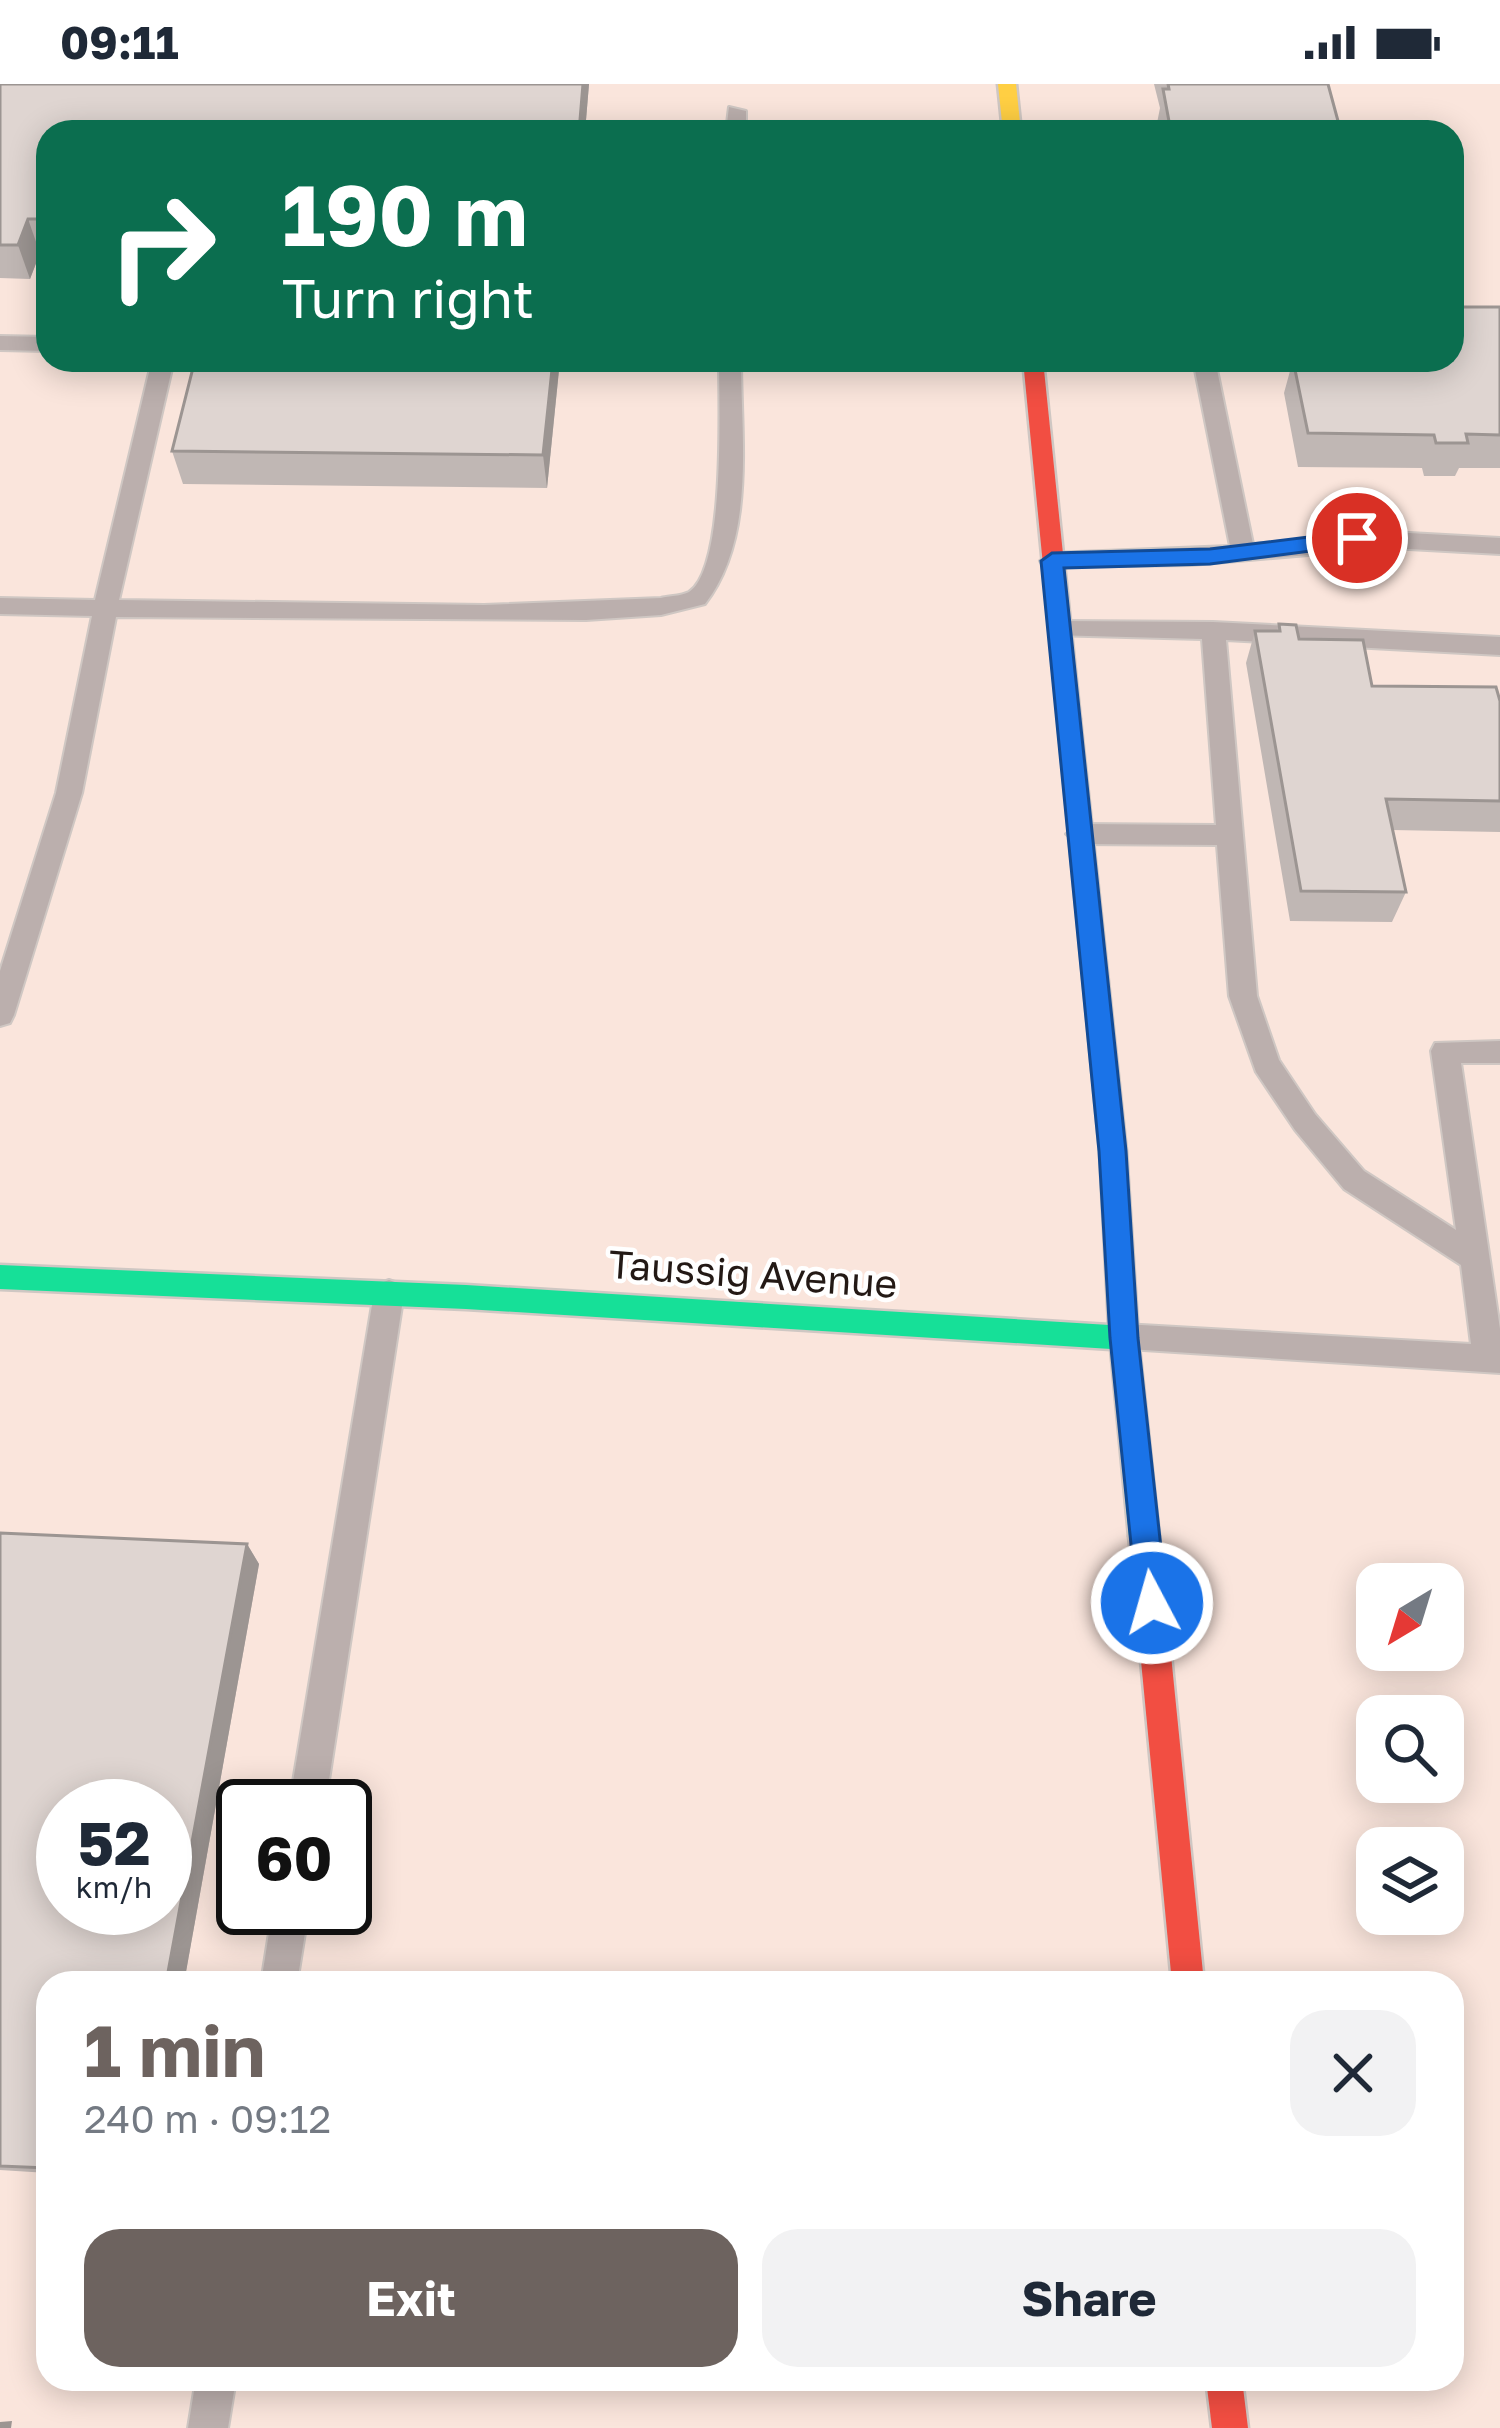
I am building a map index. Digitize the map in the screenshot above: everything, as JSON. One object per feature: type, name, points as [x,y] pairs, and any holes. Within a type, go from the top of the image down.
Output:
[{"type":"main road","points":[[1007,84],[1011,120]]},
{"type":"main road","points":[[1035,372],[1187,1971]]},
{"type":"main road","name":"Taussig Avenue","points":[[0,1277],[389,1293],[1124,1338]]},
{"type":"main road","points":[[1225,2391],[1230,2428]]},
{"type":"lane","points":[[0,343],[36,344]]},
{"type":"lane","points":[[0,1016],[69,794],[106,606],[161,372]]},
{"type":"lane","points":[[0,606],[531,612],[652,609],[694,601],[713,580],[721,548],[729,372]]},
{"type":"lane","points":[[1206,372],[1243,552]]},
{"type":"lane","points":[[1052,561],[1243,552],[1357,538],[1462,540],[1500,546]]},
{"type":"lane","points":[[1060,629],[1214,631],[1500,646]]},
{"type":"lane","points":[[1214,631],[1243,996],[1266,1064],[1304,1122],[1354,1180],[1473,1257]]},
{"type":"lane","points":[[1079,834],[1230,835]]},
{"type":"lane","points":[[1494,1359],[1473,1257],[1445,1051],[1500,1052]]},
{"type":"lane","points":[[311,1779],[389,1293]]},
{"type":"lane","name":"Taussig Avenue","points":[[1124,1338],[1494,1359]]},
{"type":"lane","points":[[281,1971],[287,1935]]},
{"type":"lane","points":[[208,2428],[214,2391]]},
{"type":"shaded area","points":[[0,84],[1500,84],[1500,2428],[0,2428]]},
{"type":"building","points":[[0,84],[583,84],[580,120],[36,120],[36,219],[28,219],[18,245],[0,245]]},
{"type":"building","points":[[1168,84],[1328,84],[1338,120],[1169,120],[1163,89],[1169,89]]},
{"type":"building","points":[[1464,307],[1500,307],[1500,435],[1466,434],[1468,443],[1436,443],[1434,435],[1308,433],[1295,372],[1464,372]]},
{"type":"building","points":[[192,372],[552,372],[543,455],[172,451]]},
{"type":"building","points":[[1279,624],[1296,625],[1299,639],[1363,640],[1372,686],[1496,687],[1500,801],[1386,799],[1406,892],[1301,891],[1255,631],[1280,631]]},
{"type":"building","points":[[0,1533],[247,1544],[192,1842],[192,1779],[36,1779],[36,1935],[175,1935],[168,1971],[36,1971],[36,2168],[0,2166]]},
{"type":"traffic: fast","points":[[1069,719],[1113,1151],[1124,1338],[1144,1536]]},
{"type":"traffic: fast","points":[[0,1277],[466,1297],[1124,1338]]},
{"type":"traffic: slow","points":[[1007,84],[1011,120]]},
{"type":"traffic: jam","points":[[1034,372],[1069,719]]},
{"type":"traffic: jam","points":[[1144,1536],[1187,1971]]},
{"type":"traffic: jam","points":[[1225,2391],[1230,2428]]},
{"type":"route","points":[[1152,1603],[1052,561],[1210,556],[1357,538]]}]
